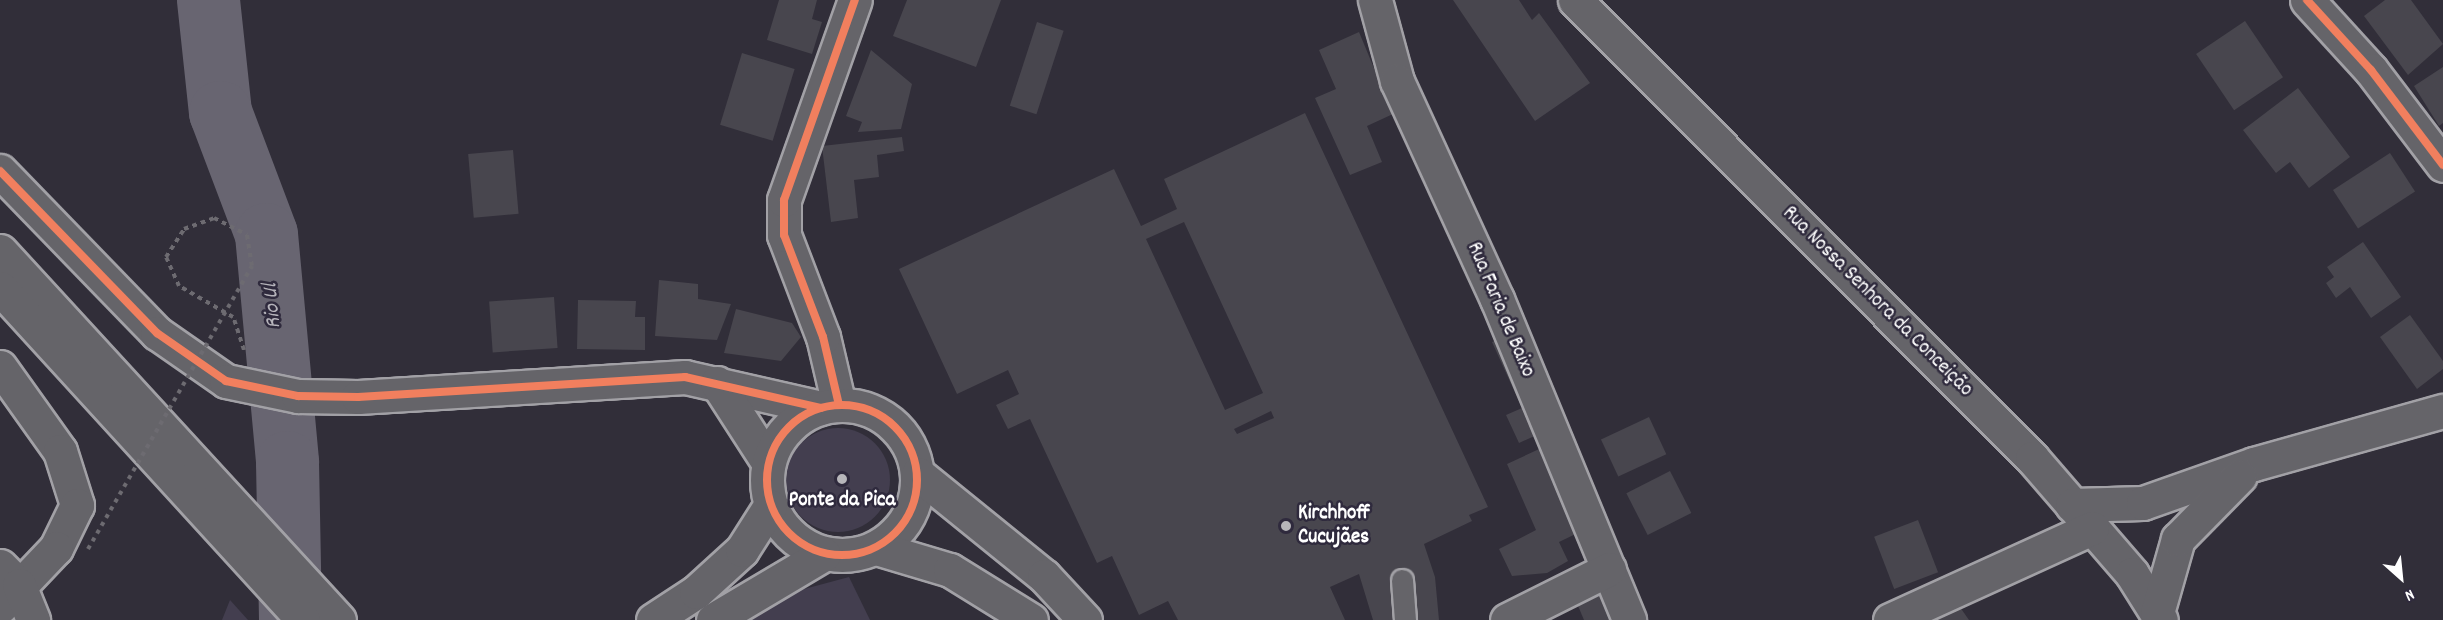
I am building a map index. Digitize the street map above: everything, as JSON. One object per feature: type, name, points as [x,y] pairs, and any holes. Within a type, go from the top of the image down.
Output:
[{"type":"main road","points":[[830,406],[823,337],[784,235],[784,200],[855,0]]},
{"type":"main road","name":"Rua Faria de Baixo","points":[[1375,0],[1397,81],[1497,299],[1610,569],[1629,620]]},
{"type":"main road","name":"Rua Nossa Senhora da Conceição","points":[[1575,0],[2082,516],[2132,574],[2159,617]]},
{"type":"main road","points":[[2307,0],[2371,70],[2441,159]]},
{"type":"main road","points":[[0,171],[157,333],[233,383],[298,396],[358,398],[513,385],[685,377],[830,406],[858,407],[892,424],[905,438],[918,474],[1044,576],[1085,620]]},
{"type":"main road","points":[[0,251],[202,488],[303,620]]},
{"type":"main road","points":[[0,288],[339,620]]},
{"type":"main road","points":[[0,367],[60,451],[77,505],[56,548],[6,586],[33,620]]},
{"type":"main road","points":[[717,383],[768,462],[770,506],[782,528],[824,554]]},
{"type":"main road","points":[[768,462],[788,428],[830,406]]},
{"type":"main road","points":[[1890,620],[2082,516],[2143,503],[2254,464],[2443,411]]},
{"type":"main road","points":[[2159,617],[2178,539],[2215,495],[2254,464]]},
{"type":"main road","points":[[713,620],[824,554],[860,554],[876,548],[908,517],[918,474]]},
{"type":"main road","points":[[653,620],[696,592],[742,550],[770,506]]},
{"type":"main road","points":[[876,548],[950,570],[1031,620]]},
{"type":"main road","points":[[1507,620],[1610,569]]},
{"type":"lane","points":[[1402,580],[1405,620]]},
{"type":"path","points":[[88,549],[252,266],[247,235],[214,218],[184,230],[166,257],[179,286],[233,317],[244,351],[233,383]]},
{"type":"shaded area","points":[[838,428],[858,432],[875,443],[886,460],[890,480],[886,500],[875,517],[858,528],[838,532],[818,528],[801,517],[790,500],[786,480],[790,460],[801,443],[818,432]]},
{"type":"shaded area","points":[[849,577],[870,620],[742,620],[782,595]]},
{"type":"shaded area","points":[[230,600],[248,620],[222,620]]},
{"type":"building","points":[[779,0],[817,0],[812,19],[822,22],[812,54],[767,40]]},
{"type":"building","points":[[907,0],[1001,0],[976,67],[893,36]]},
{"type":"building","points":[[1453,0],[1519,0],[1532,20],[1539,13],[1590,83],[1535,121]]},
{"type":"building","points":[[2385,0],[2411,0],[2443,44],[2408,75],[2364,16]]},
{"type":"building","points":[[2245,21],[2283,77],[2234,110],[2196,54]]},
{"type":"building","points":[[1037,22],[1064,31],[1036,114],[1010,106]]},
{"type":"building","points":[[1359,32],[1393,114],[1367,126],[1382,162],[1350,175],[1315,98],[1336,89],[1319,50]]},
{"type":"building","points":[[871,50],[912,84],[901,129],[858,132],[862,122],[846,116]]},
{"type":"building","points":[[742,53],[795,69],[773,141],[720,125]]},
{"type":"building","points":[[2443,67],[2443,123],[2439,126],[2414,86]]},
{"type":"building","points":[[2298,88],[2350,157],[2309,188],[2290,162],[2276,173],[2243,130]]},
{"type":"building","points":[[1305,113],[1488,507],[1469,515],[1472,521],[1424,544],[1435,577],[1439,620],[1373,620],[1359,574],[1330,587],[1345,620],[1178,620],[1168,601],[1139,615],[1112,556],[1097,563],[1030,419],[1008,429],[996,405],[1019,394],[1008,370],[957,394],[899,269],[1114,169],[1141,226],[1177,209],[1164,179]],"holes":[[[1184,222],[1263,393],[1225,410],[1146,239]],[[1271,411],[1274,418],[1237,434],[1234,429]]]},
{"type":"building","points":[[902,137],[904,151],[877,155],[879,177],[854,180],[858,218],[831,222],[822,146]]},
{"type":"building","points":[[513,150],[519,214],[474,218],[468,154]]},
{"type":"building","points":[[2390,153],[2415,192],[2358,229],[2333,190]]},
{"type":"building","points":[[2363,242],[2401,297],[2371,318],[2350,287],[2336,298],[2326,283],[2334,277],[2327,267]]},
{"type":"building","points":[[659,280],[698,284],[698,299],[731,304],[717,340],[655,336]]},
{"type":"building","points":[[554,297],[558,348],[493,352],[489,302]]},
{"type":"building","points":[[578,300],[636,301],[635,317],[645,317],[645,350],[577,349]]},
{"type":"building","points":[[736,309],[792,323],[801,337],[781,361],[724,353]]},
{"type":"building","points":[[2410,315],[2443,361],[2443,369],[2417,389],[2380,337]]},
{"type":"building","points":[[1506,336],[1548,430],[1519,443],[1506,415],[1522,408],[1492,342]]},
{"type":"building","points":[[1649,417],[1666,454],[1618,477],[1601,439]]},
{"type":"building","points":[[1550,444],[1586,529],[1559,542],[1568,561],[1547,573],[1512,576],[1499,549],[1536,530],[1507,464]]},
{"type":"building","points":[[1670,471],[1691,513],[1648,535],[1626,493]]},
{"type":"building","points":[[1918,520],[1938,572],[1894,589],[1874,537]]},
{"type":"building","points":[[1599,582],[1616,620],[1584,620],[1573,594]]},
{"type":"building","points":[[1955,600],[1969,620],[1909,620]]},
{"type":"waterway","name":"Rio Ul","points":[[208,0],[220,112],[266,234],[287,462],[290,620]]},
{"type":"transit line","points":[[839,405],[823,337],[784,235],[784,200],[855,0]]},
{"type":"transit line","points":[[2307,0],[2371,70],[2443,165]]},
{"type":"transit line","points":[[0,171],[157,333],[226,381],[298,396],[358,397],[685,377],[821,408]]},
{"type":"transit line","points":[[842,405],[871,410],[884,417],[895,427],[905,438],[912,451],[917,480],[912,509],[905,522],[895,533],[884,543],[871,550],[842,555],[813,550],[800,543],[789,533],[779,522],[772,509],[767,480],[772,451],[779,438],[789,427],[800,417],[813,410],[842,405]]},
{"type":"place","name":"Ponte da Pica","points":[[842,479]]},
{"type":"place","name":"Kirchhoff Cucujães","points":[[1286,526]]}]
